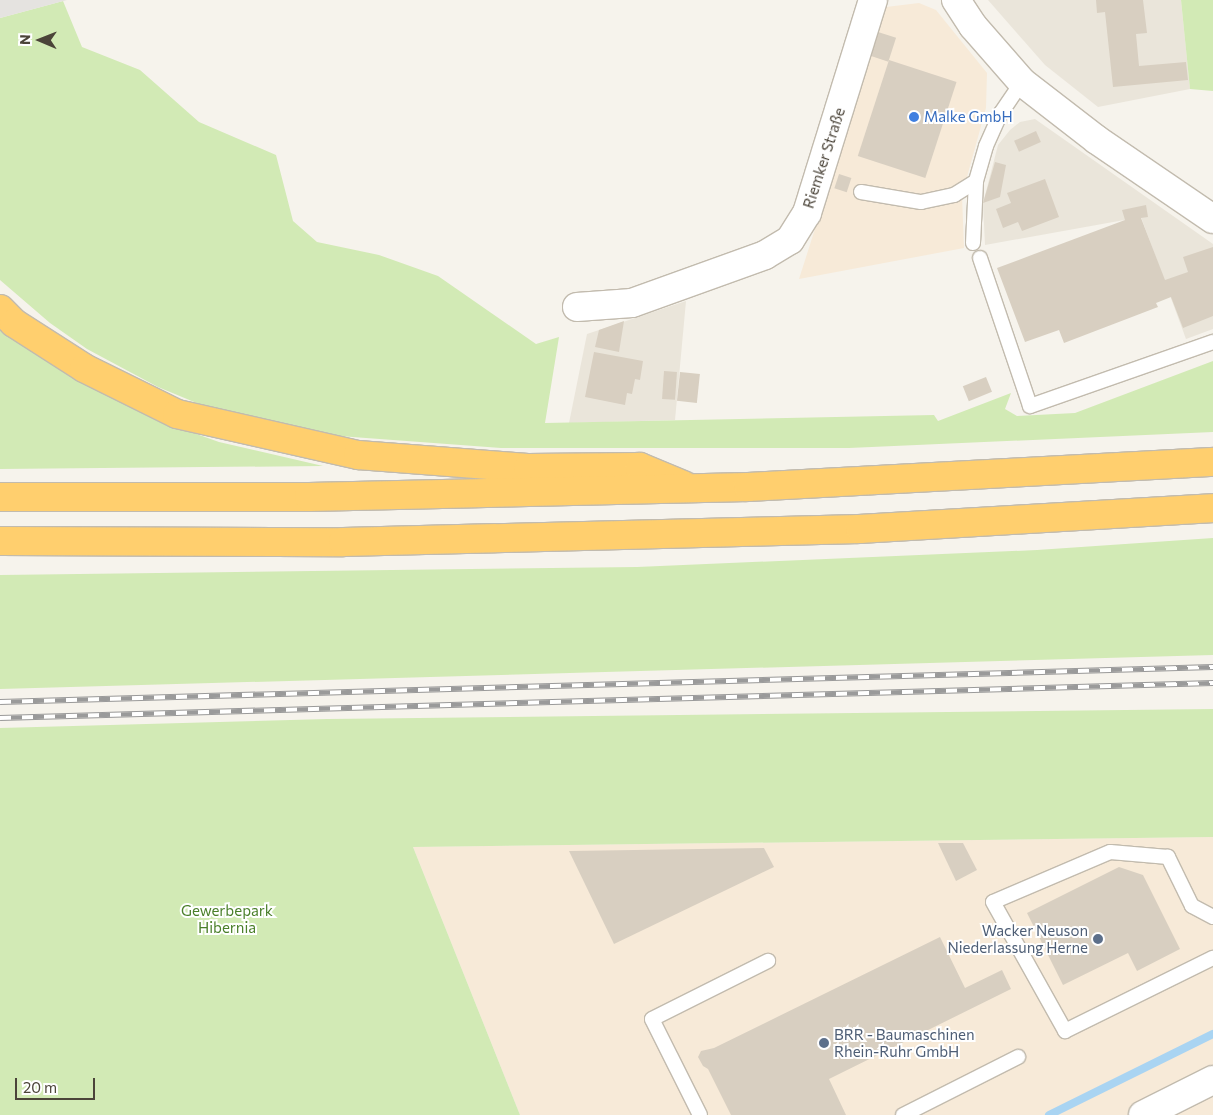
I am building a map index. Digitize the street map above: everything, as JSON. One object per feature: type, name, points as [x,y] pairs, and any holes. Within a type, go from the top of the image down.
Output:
[{"type":"highway","points":[[0,309],[14,323],[84,368],[178,414],[358,455],[528,468],[640,467],[694,489]]},
{"type":"highway","points":[[0,497],[309,497],[694,489],[895,481],[1213,462]]},
{"type":"highway","points":[[0,541],[343,542],[860,529],[1213,508]]},
{"type":"street","name":"Riemker Straße","points":[[577,307],[632,303],[765,255],[790,240],[807,213],[873,0]]},
{"type":"street","points":[[956,0],[978,34],[1022,82],[1097,140],[1213,219]]},
{"type":"street","points":[[1143,1115],[1213,1080]]},
{"type":"lane","points":[[973,243],[976,182],[986,146],[1001,113],[1022,82]]},
{"type":"lane","points":[[861,192],[921,202],[954,196],[976,182]]},
{"type":"lane","points":[[980,258],[1030,406],[1213,342]]},
{"type":"lane","points":[[1213,917],[1192,906],[1168,857],[1110,852],[993,902],[1066,1031],[1213,958]]},
{"type":"lane","points":[[700,1115],[652,1019],[768,960]]},
{"type":"lane","points":[[903,1115],[1018,1057]]},
{"type":"shaded area","points":[[0,0],[67,0],[0,18]]},
{"type":"shaded area","points":[[988,0],[1181,0],[1190,89],[1098,107],[1045,65]]},
{"type":"shaded area","points":[[919,3],[936,10],[987,73],[986,108],[962,195],[964,248],[799,279],[886,7]]},
{"type":"shaded area","points":[[1035,119],[1213,244],[1213,329],[1186,339],[1141,217],[985,245],[983,203],[998,145],[1010,130],[1020,122]]},
{"type":"shaded area","points":[[686,301],[675,420],[569,423],[587,334]]},
{"type":"shaded area","points":[[1213,837],[1213,1115],[520,1115],[413,847]]},
{"type":"green space","points":[[1181,0],[1213,0],[1213,91],[1190,89]]},
{"type":"green space","points":[[63,1],[82,47],[140,70],[199,122],[276,155],[293,221],[317,242],[379,255],[438,276],[536,344],[559,337],[545,423],[934,415],[938,421],[1011,393],[1005,409],[1017,416],[1075,413],[1213,361],[1213,432],[849,448],[501,448],[339,436],[247,418],[199,404],[158,387],[87,349],[50,323],[0,280],[0,18]]},
{"type":"green space","points":[[0,322],[65,371],[160,421],[219,442],[323,466],[0,469]]},
{"type":"green space","points":[[1213,538],[1213,655],[0,689],[0,575],[637,567],[1037,550]]},
{"type":"green space","name":"Gewerbepark Hibernia","points":[[1213,709],[1213,837],[413,847],[520,1115],[0,1115],[0,728],[327,719]]},
{"type":"building","points":[[1096,0],[1143,0],[1147,33],[1136,34],[1139,66],[1186,62],[1188,80],[1113,87],[1105,12],[1097,13]]},
{"type":"building","points":[[878,32],[896,38],[888,62],[870,56]]},
{"type":"building","points":[[889,60],[957,82],[925,178],[858,156]]},
{"type":"building","points":[[1036,131],[1041,142],[1019,152],[1014,141]]},
{"type":"building","points":[[995,162],[1006,165],[1000,197],[983,203]]},
{"type":"building","points":[[839,174],[851,178],[847,192],[834,188]]},
{"type":"building","points":[[1045,179],[1059,217],[1022,231],[1018,222],[1003,228],[996,209],[1011,203],[1007,193]]},
{"type":"building","points":[[1146,205],[1148,217],[1141,218],[1165,280],[1188,272],[1183,257],[1213,247],[1213,316],[1183,328],[1171,297],[1156,303],[1158,307],[1064,343],[1059,330],[1025,342],[997,268],[1125,220],[1122,210]]},
{"type":"building","points":[[624,321],[619,352],[595,347],[599,330]]},
{"type":"building","points":[[594,352],[643,361],[640,380],[635,379],[632,394],[627,393],[625,405],[585,397]]},
{"type":"building","points":[[664,371],[677,372],[675,400],[662,399]]},
{"type":"building","points":[[680,372],[700,374],[697,403],[677,401]]},
{"type":"building","points":[[986,377],[992,392],[969,401],[963,386]]},
{"type":"building","points":[[938,843],[963,843],[977,870],[956,881]]},
{"type":"building","points":[[764,848],[774,867],[614,944],[569,851]]},
{"type":"building","points":[[1119,867],[1143,875],[1180,949],[1137,971],[1128,953],[1063,985],[1027,913]]},
{"type":"building","points":[[940,937],[965,988],[1002,970],[1011,989],[829,1079],[846,1115],[731,1115],[708,1069],[703,1066],[698,1057],[701,1051],[714,1048]]},
{"type":"waterway","points":[[1049,1115],[1213,1034]]},
{"type":"railway","points":[[0,702],[1213,667]]},
{"type":"railway","points":[[0,718],[1213,683]]},
{"type":"place","name":"Malke GmbH","points":[[914,117]]},
{"type":"place","name":"Wacker Neuson Niederlassung Herne","points":[[1098,939]]},
{"type":"place","name":"BRR - Baumaschinen Rhein-Ruhr GmbH","points":[[824,1043]]}]
